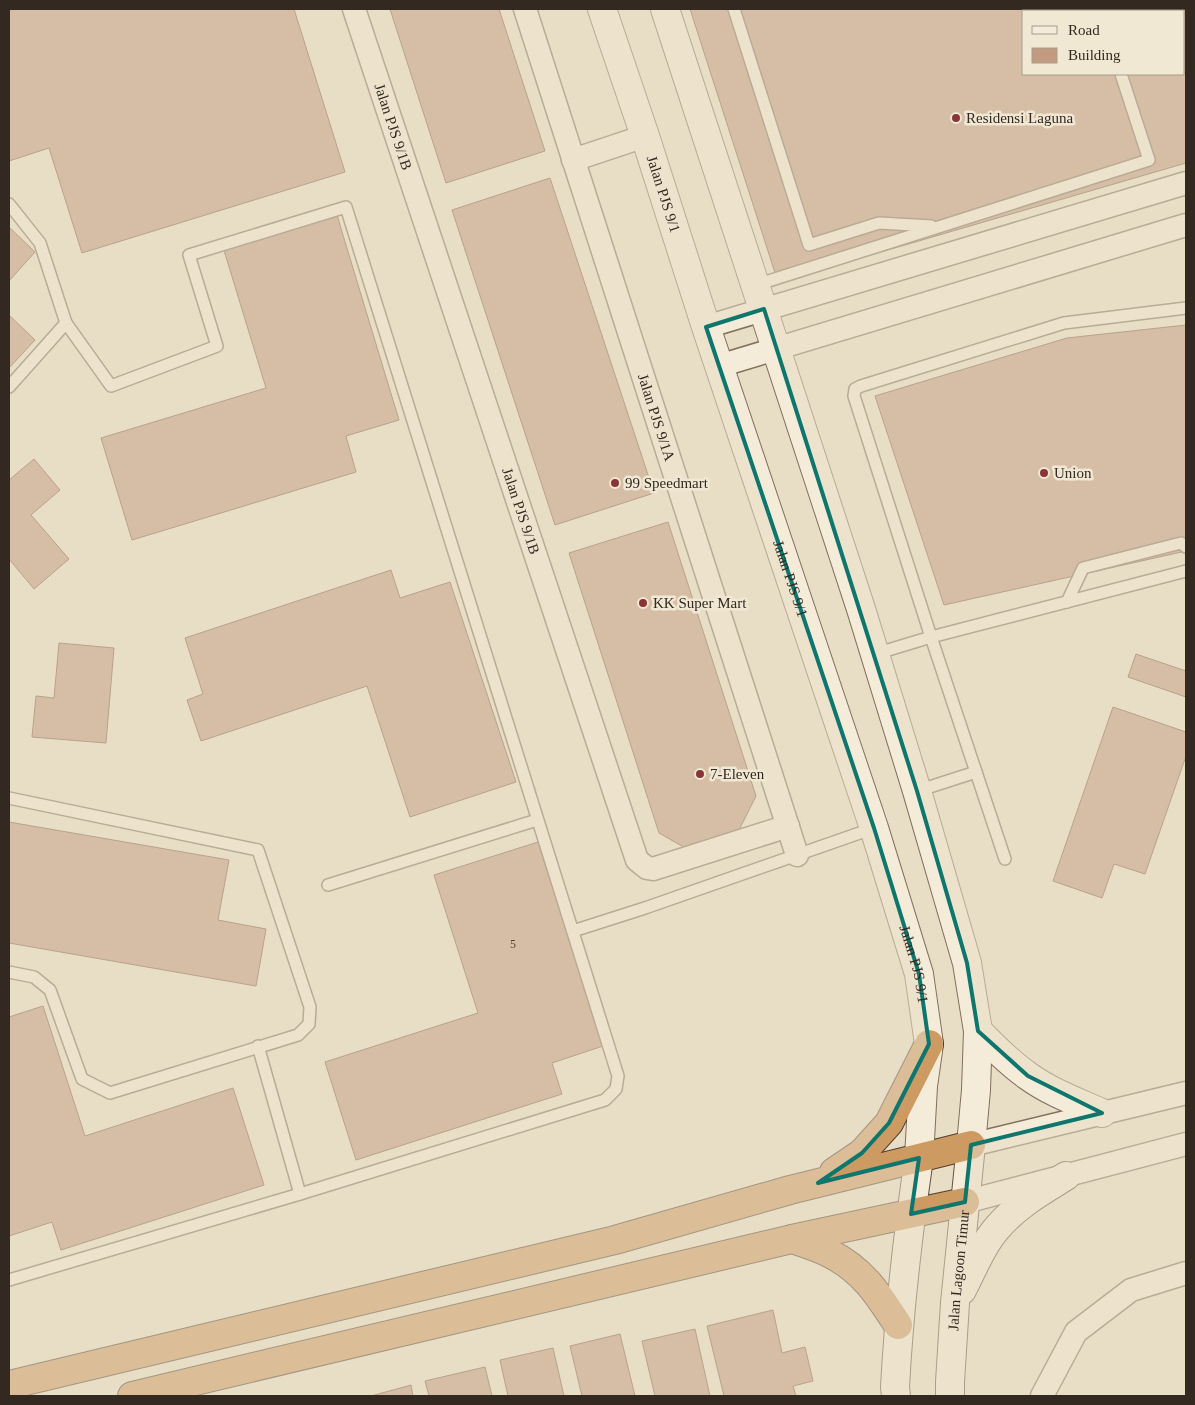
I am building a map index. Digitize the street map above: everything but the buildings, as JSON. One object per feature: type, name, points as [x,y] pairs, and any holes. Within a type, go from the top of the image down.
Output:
[{"type":"highway","points":[[818,1183],[862,1153],[889,1122],[929,1044]]},
{"type":"highway","points":[[9,1385],[615,1240],[818,1183],[971,1145]]},
{"type":"highway","points":[[132,1396],[792,1239],[965,1202]]},
{"type":"highway","points":[[792,1239],[828,1252],[854,1268],[875,1289],[898,1325]]},
{"type":"street","name":"Jalan PJS 9/1B","points":[[354,9],[637,860],[641,865],[653,869],[788,826]]},
{"type":"street","name":"Jalan PJS 9/1A","points":[[525,9],[797,855]]},
{"type":"street","name":"Jalan PJS 9/1","points":[[602,9],[706,327],[874,828],[919,974],[929,1044],[923,1086],[919,1158]]},
{"type":"street","points":[[666,9],[875,654],[967,963],[978,1031],[976,1090],[971,1145],[1186,1093]]},
{"type":"street","points":[[573,160],[645,136]]},
{"type":"street","points":[[706,327],[760,297],[1186,183]]},
{"type":"street","points":[[719,366],[1186,225]]},
{"type":"street","points":[[978,1031],[1003,1056],[1028,1076],[1055,1092],[1102,1113]]},
{"type":"street","points":[[965,1202],[1186,1144]]},
{"type":"street","name":"Jalan Lagoon Timur","points":[[950,1396],[956,1303],[971,1145]]},
{"type":"street","points":[[896,1396],[898,1325],[919,1158]]},
{"type":"street","points":[[956,1303],[983,1249],[998,1227],[1021,1205],[1066,1176]]},
{"type":"street","points":[[1042,1396],[1076,1332],[1130,1290],[1186,1273]]},
{"type":"lane","points":[[734,9],[809,245],[879,223],[940,226]]},
{"type":"lane","points":[[760,297],[940,226],[1149,160],[1121,75]]},
{"type":"lane","points":[[9,204],[40,243],[66,323],[112,386],[218,346],[189,255],[346,207],[618,1076],[616,1089],[605,1100],[300,1194],[9,1280]]},
{"type":"lane","points":[[1005,859],[854,396],[855,390],[861,386],[1064,323],[1186,308]]},
{"type":"lane","points":[[9,387],[66,323]]},
{"type":"lane","points":[[1067,602],[1083,568],[1181,543],[1186,547]]},
{"type":"lane","points":[[875,654],[931,636],[1186,571]]},
{"type":"lane","points":[[917,791],[976,772]]},
{"type":"lane","points":[[9,798],[258,850],[310,1007],[309,1024],[298,1035],[110,1093],[82,1079],[50,990],[34,977],[9,972]]},
{"type":"lane","points":[[328,885],[537,820]]},
{"type":"lane","points":[[573,931],[645,908],[874,828]]},
{"type":"lane","points":[[258,1046],[300,1194]]},
{"type":"highlighted area","points":[[764,309],[917,791],[967,963],[978,1031],[1028,1076],[1102,1113],[971,1145],[965,1202],[911,1214],[919,1158],[818,1183],[862,1153],[889,1123],[929,1044],[919,974],[874,828],[706,327]]},
{"type":"place","name":"Residensi Laguna","points":[[956,118]]},
{"type":"place","name":"Union","points":[[1044,473]]},
{"type":"place","name":"99 Speedmart","points":[[615,483]]},
{"type":"place","name":"KK Super Mart","points":[[643,603]]},
{"type":"place","name":"7-Eleven","points":[[700,774]]}]
